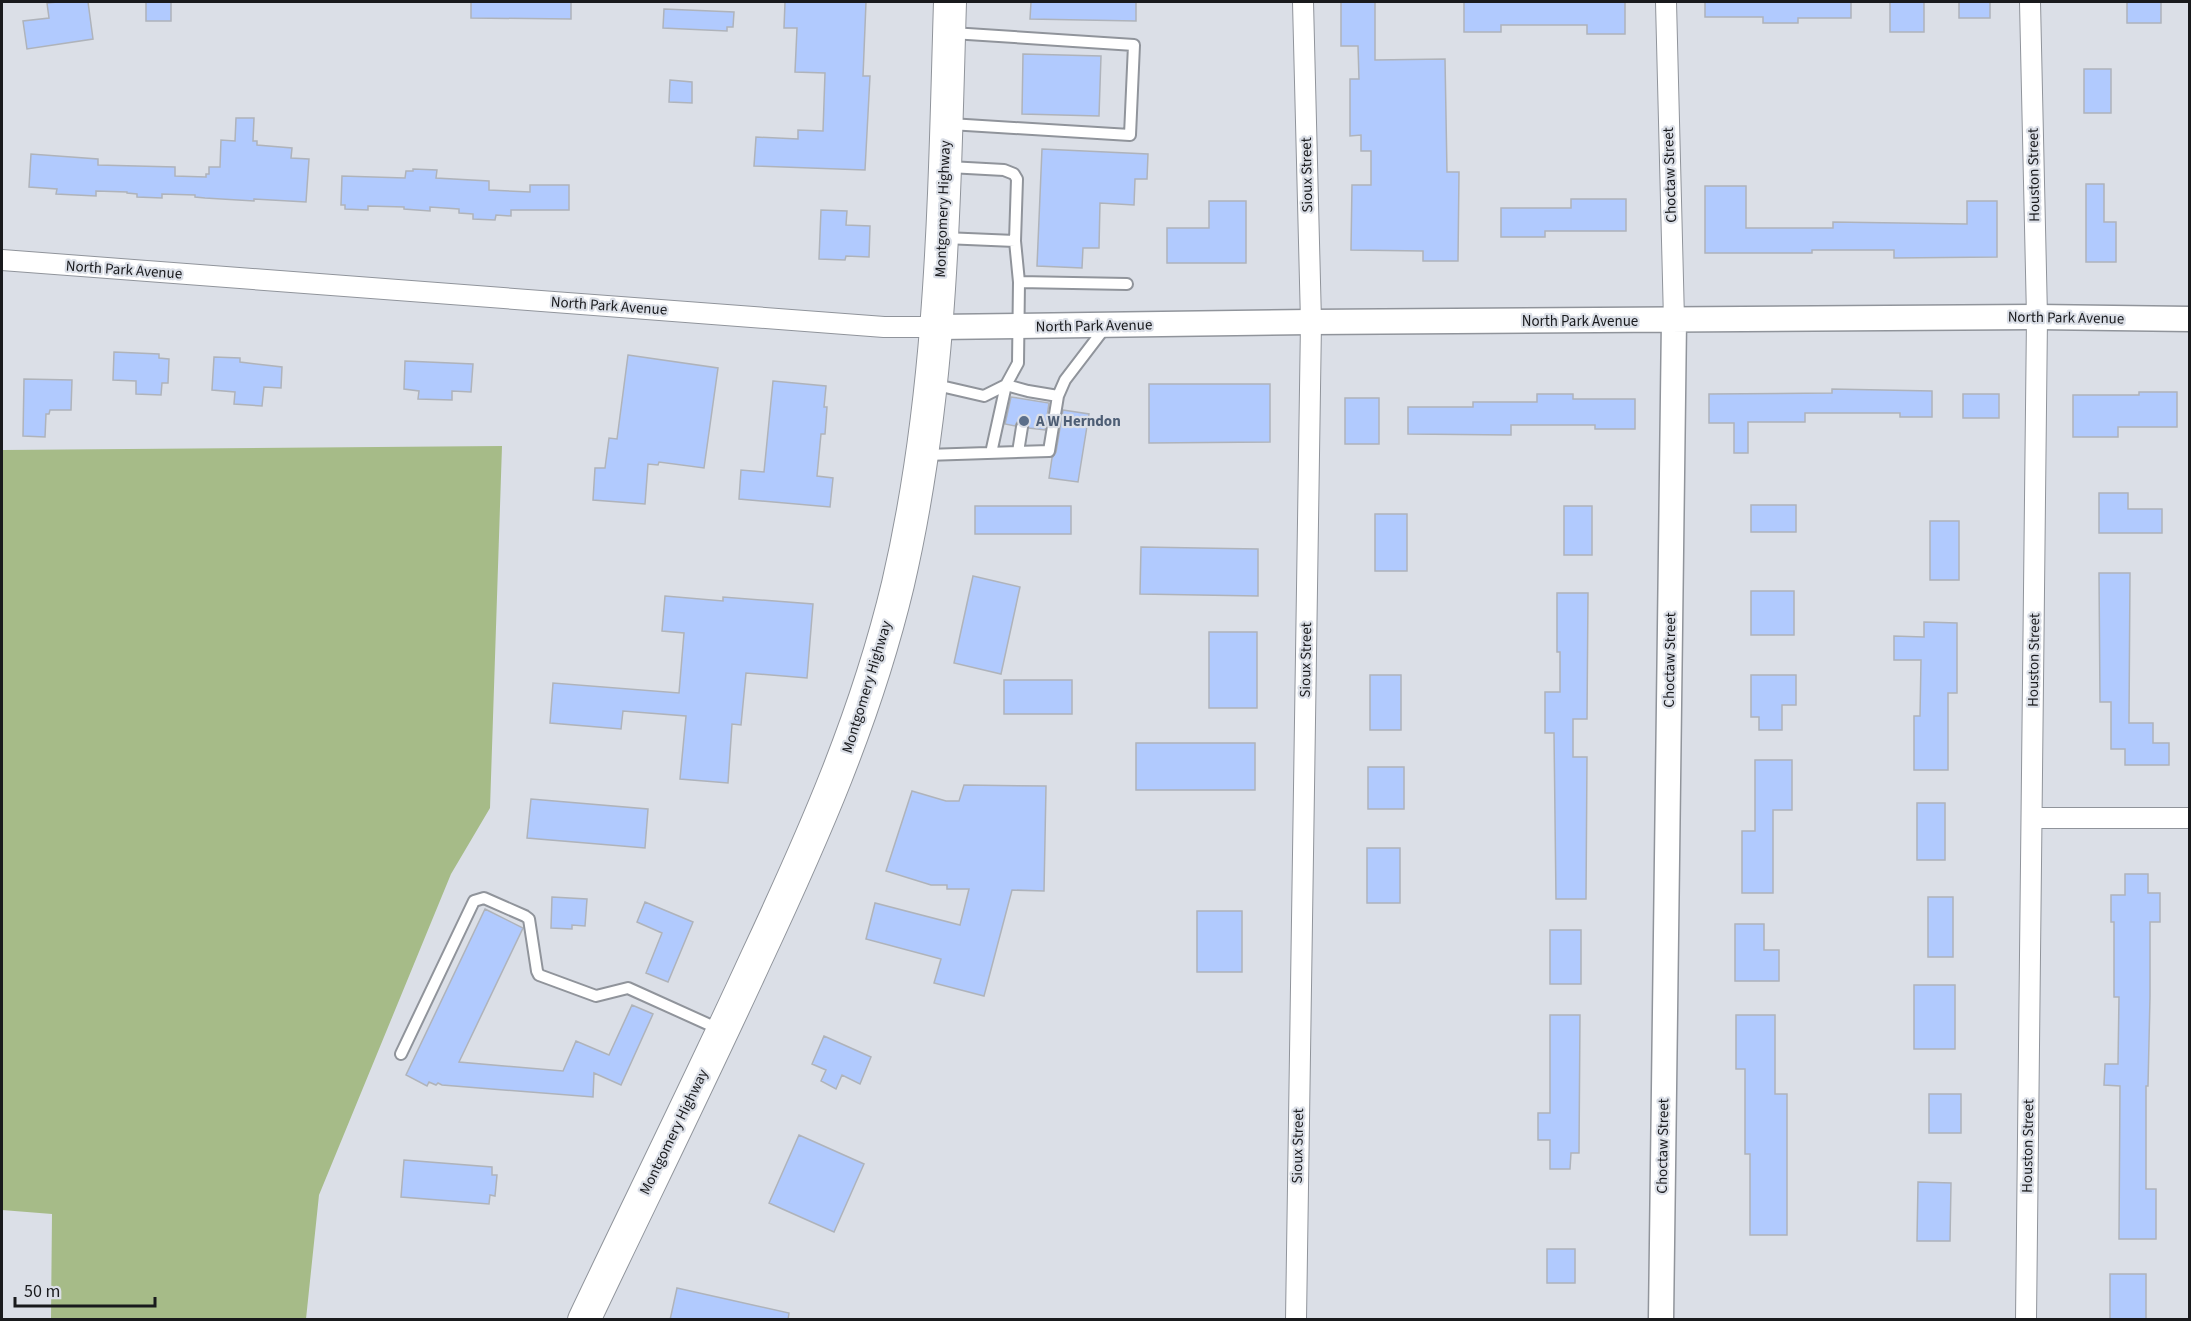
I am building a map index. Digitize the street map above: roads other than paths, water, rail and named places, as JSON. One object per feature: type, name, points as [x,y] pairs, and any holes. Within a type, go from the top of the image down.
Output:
[{"type":"main road","name":"Montgomery Highway","points":[[584,1320],[806,852],[856,728],[897,586],[917,494],[932,384],[944,238],[950,2]]},
{"type":"street","name":"Sioux Street","points":[[1296,1320],[1311,322],[1302,2]]},
{"type":"street","name":"Choctaw Street","points":[[1661,1320],[1674,320],[1666,2]]},
{"type":"street","name":"Houston Street","points":[[2026,1320],[2037,316],[2030,2]]},
{"type":"street","name":"North Park Avenue","points":[[2,260],[884,327],[2037,316],[2190,319]]},
{"type":"street","points":[[2032,818],[2190,818]]},
{"type":"lane","points":[[947,124],[1130,135],[1134,45],[949,32]]},
{"type":"lane","points":[[945,167],[1004,170],[1014,174],[1017,179],[1015,240],[1019,282],[1018,363],[1006,385],[991,453]]},
{"type":"lane","points":[[944,238],[1015,240]]},
{"type":"lane","points":[[1019,282],[1127,284]]},
{"type":"lane","points":[[922,456],[1049,451],[1059,396],[1065,380],[1107,325]]},
{"type":"lane","points":[[932,384],[984,396],[1006,385]]},
{"type":"lane","points":[[1006,385],[1027,395],[1059,396]]},
{"type":"lane","points":[[1018,452],[1022,427]]},
{"type":"lane","points":[[401,1054],[474,901],[484,898],[529,919],[539,975],[596,996],[628,988],[723,1031]]},
{"type":"place","name":"A W Herndon","points":[[1024,421]]}]
